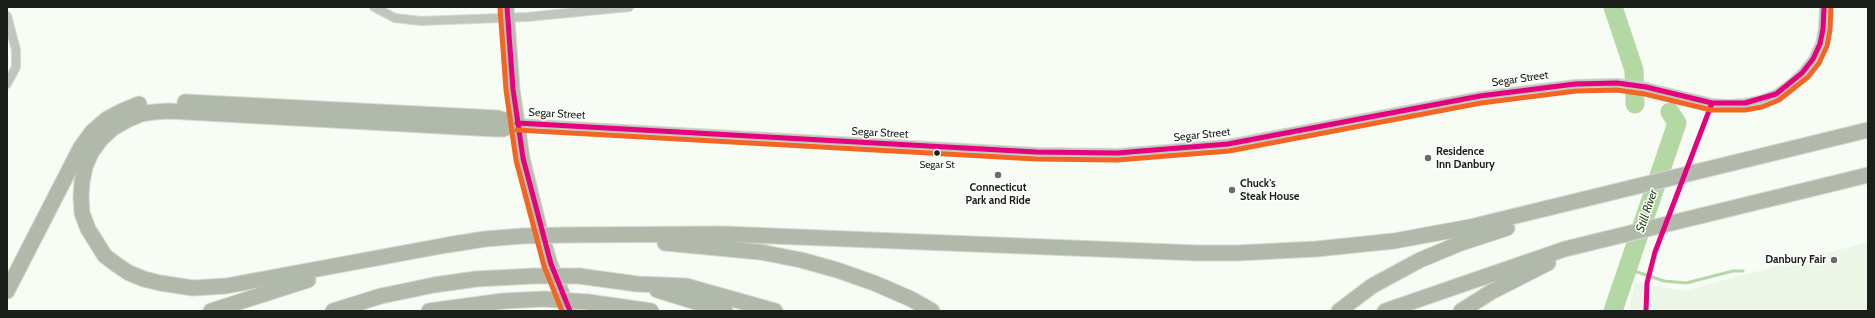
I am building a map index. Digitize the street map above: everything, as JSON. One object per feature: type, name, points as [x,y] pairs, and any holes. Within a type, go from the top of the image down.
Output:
[{"type":"highway","points":[[7,291],[81,147],[92,132],[107,119],[138,104],[169,101],[497,118],[517,123]]},
{"type":"highway","points":[[517,123],[503,129],[495,130],[169,111],[154,112],[127,120],[113,128],[101,139],[91,153],[82,182],[82,213],[95,242],[106,256],[117,265],[129,273],[160,283],[193,288],[226,286],[485,239],[522,236],[723,234],[1174,252],[1245,253],[1316,249],[1401,240],[1557,209]]},
{"type":"highway","points":[[1339,311],[1389,276],[1434,253],[1557,209],[1617,192],[1868,130]]},
{"type":"highway","points":[[1385,311],[1547,259],[1712,213],[1868,175]]},
{"type":"highway","points":[[564,235],[760,252],[801,260],[837,270],[874,283],[911,299],[932,311]]},
{"type":"highway","points":[[211,311],[331,273],[408,253]]},
{"type":"highway","points":[[1461,311],[1547,259]]},
{"type":"highway","points":[[332,311],[387,295],[434,285],[476,279],[534,276],[579,276],[637,284],[686,286],[775,311]]},
{"type":"highway","points":[[637,284],[724,311]]},
{"type":"highway","points":[[429,311],[503,301],[544,299],[588,302],[651,311]]},
{"type":"main road","points":[[507,12],[517,123],[530,191],[551,264],[570,311]]},
{"type":"street","points":[[374,7],[395,18],[421,21],[507,12],[629,7]]},
{"type":"street","name":"Segar Street","points":[[517,123],[1036,152],[1117,153],[1228,144],[1474,97],[1525,89],[1587,83],[1617,83],[1646,87],[1712,103],[1729,104],[1760,100],[1776,94],[1802,73],[1813,58],[1820,44],[1823,29],[1824,7]]},
{"type":"street","points":[[7,16],[16,50],[16,67],[7,84]]},
{"type":"shaded area","name":"Danbury Fair","points":[[1868,242],[1868,311],[1629,311],[1635,282],[1683,291]]},
{"type":"waterway","name":"Still River","points":[[1613,7],[1634,70],[1635,104]]},
{"type":"waterway","name":"Still River","points":[[1613,311],[1677,123],[1670,112]]},
{"type":"waterway","points":[[1628,269],[1664,281],[1686,283],[1733,271],[1743,271]]},
{"type":"transit line","points":[[507,7],[513,89],[523,158],[551,264],[570,311]]},
{"type":"transit line","points":[[517,123],[1036,152],[1117,153],[1228,144],[1480,96],[1575,84],[1617,83],[1646,87],[1712,103],[1745,103],[1776,94],[1802,73],[1813,59],[1820,44],[1823,29],[1824,7]]},
{"type":"transit line","points":[[517,130],[1036,159],[1117,160],[1229,151],[1481,103],[1576,91],[1617,90],[1645,94],[1711,110],[1745,110],[1762,107],[1779,100],[1808,77],[1819,63],[1827,46],[1830,30],[1831,7]]},
{"type":"transit line","points":[[500,8],[506,90],[516,160],[544,266],[562,311]]},
{"type":"transit line","points":[[1646,311],[1647,283],[1655,252],[1712,103]]},
{"type":"place","name":"Segar St","points":[[937,153]]},
{"type":"place","name":"Residence Inn Danbury","points":[[1428,158]]},
{"type":"place","name":"Connecticut Park and Ride","points":[[998,175]]},
{"type":"place","name":"Chuck's Steak House","points":[[1232,190]]},
{"type":"place","name":"Danbury Fair","points":[[1834,260]]}]
